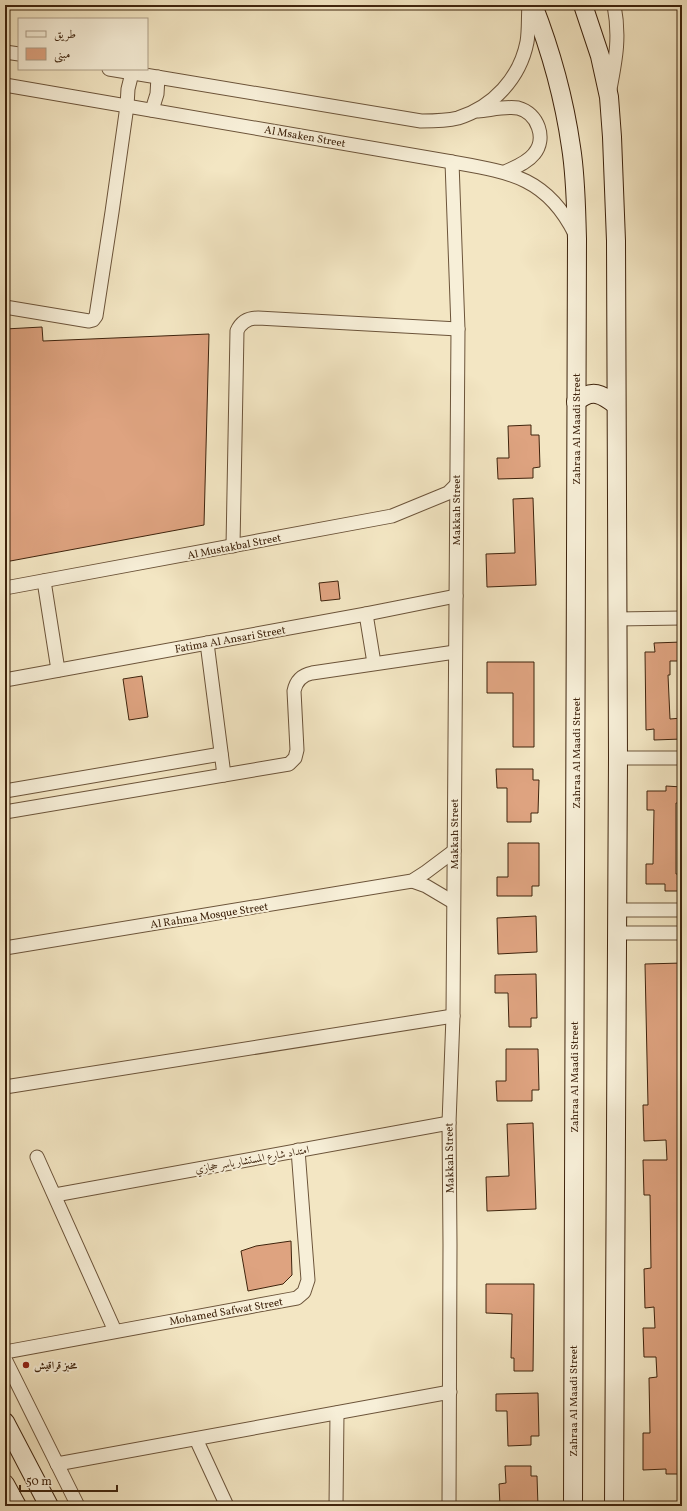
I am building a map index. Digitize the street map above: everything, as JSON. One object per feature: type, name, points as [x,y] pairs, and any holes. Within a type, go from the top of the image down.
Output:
[{"type":"main road","name":"Zahraa Al Maadi Street","points":[[533,5],[544,31],[563,102],[571,147],[576,193],[573,1506]]},
{"type":"main road","points":[[583,5],[600,56],[609,97],[616,241],[616,620],[618,758],[614,1506]]},
{"type":"main road","points":[[576,402],[581,397],[593,394],[605,396],[616,405]]},
{"type":"main road","points":[[5,1422],[49,1506]]},
{"type":"main road","points":[[5,1484],[16,1506]]},
{"type":"street","points":[[115,70],[422,121],[446,120],[457,118],[490,102],[503,90],[514,75],[522,59],[527,41],[529,5]]},
{"type":"street","points":[[609,97],[618,49],[618,32],[614,5]]},
{"type":"street","points":[[5,52],[18,54]]},
{"type":"street","points":[[5,307],[89,321],[93,320],[96,316],[127,106],[128,89],[132,73]]},
{"type":"street","points":[[152,110],[157,94],[158,77]]},
{"type":"street","name":"Al Msaken Street","points":[[5,85],[505,172],[520,177],[546,194],[566,217],[577,239]]},
{"type":"street","points":[[474,111],[518,108],[526,111],[537,123],[540,130],[540,139],[534,154],[528,160],[505,172]]},
{"type":"street","name":"Makkah Street","points":[[449,1506],[449,1123],[454,851],[458,329],[452,162]]},
{"type":"street","points":[[233,546],[237,331],[243,322],[252,318],[258,318],[458,329]]},
{"type":"street","name":"Al Mustakbal Street","points":[[5,588],[392,516],[448,493],[456,485]]},
{"type":"street","points":[[44,581],[58,670]]},
{"type":"street","name":"Fatima Al Ansari Street","points":[[5,680],[366,614],[456,596]]},
{"type":"street","points":[[366,614],[374,663]]},
{"type":"street","points":[[616,620],[682,618]]},
{"type":"street","points":[[207,643],[224,775]]},
{"type":"street","points":[[5,812],[285,765],[293,761],[298,750],[294,691],[297,682],[301,678],[312,673],[455,652]]},
{"type":"street","points":[[5,791],[221,754]]},
{"type":"street","points":[[618,758],[682,758]]},
{"type":"street","name":"Al Rahma Mosque Street","points":[[5,948],[412,881],[454,851]]},
{"type":"street","points":[[412,881],[426,886],[453,902]]},
{"type":"street","points":[[617,910],[682,910]]},
{"type":"street","points":[[617,933],[682,933]]},
{"type":"street","points":[[5,1087],[452,1016]]},
{"type":"street","name":"امتداد شارع المستشار ياسر حجازي","points":[[55,1195],[449,1123]]},
{"type":"street","name":"Mohamed Safwat Street","points":[[5,1352],[293,1299],[304,1292],[308,1280],[298,1150]]},
{"type":"street","points":[[37,1157],[115,1331]]},
{"type":"street","points":[[5,1359],[78,1506]]},
{"type":"street","points":[[57,1464],[450,1392]]},
{"type":"street","points":[[336,1506],[337,1413]]},
{"type":"street","points":[[196,1439],[227,1506]]},
{"type":"building","points":[[42,327],[43,341],[209,334],[204,525],[5,562],[5,329]]},
{"type":"building","points":[[531,425],[531,435],[539,435],[540,467],[533,468],[533,478],[498,479],[497,458],[509,458],[508,426]]},
{"type":"building","points":[[533,498],[536,585],[487,587],[486,554],[515,553],[513,499]]},
{"type":"building","points":[[338,581],[340,599],[321,601],[319,583]]},
{"type":"building","points":[[682,642],[682,661],[670,661],[670,675],[668,675],[670,719],[682,718],[682,739],[654,740],[654,729],[646,730],[645,652],[655,652],[654,643]]},
{"type":"building","points":[[487,662],[534,662],[534,747],[513,747],[513,693],[487,693]]},
{"type":"building","points":[[142,676],[148,717],[129,720],[123,679]]},
{"type":"building","points":[[496,769],[533,769],[533,780],[539,780],[538,813],[531,813],[531,822],[507,822],[507,788],[497,788]]},
{"type":"building","points":[[666,786],[682,787],[682,803],[676,803],[676,874],[682,874],[682,891],[665,891],[665,884],[646,884],[646,864],[653,864],[654,810],[647,810],[647,791],[666,791]]},
{"type":"building","points":[[508,843],[539,843],[539,886],[532,886],[532,896],[497,896],[497,877],[508,877]]},
{"type":"building","points":[[536,916],[537,952],[498,954],[497,918]]},
{"type":"building","points":[[682,963],[682,1474],[666,1474],[666,1469],[643,1470],[643,1433],[650,1433],[649,1378],[657,1377],[656,1357],[644,1357],[643,1328],[655,1328],[654,1307],[645,1308],[644,1269],[651,1268],[650,1195],[644,1195],[643,1160],[667,1160],[666,1140],[644,1141],[643,1105],[648,1105],[645,964]]},
{"type":"building","points":[[536,974],[537,1018],[531,1018],[531,1027],[509,1027],[508,993],[495,993],[495,975]]},
{"type":"building","points":[[506,1049],[538,1049],[539,1090],[532,1090],[532,1101],[497,1101],[496,1081],[506,1081]]},
{"type":"building","points":[[533,1123],[536,1209],[487,1211],[486,1177],[509,1176],[507,1124]]},
{"type":"building","points":[[291,1241],[292,1275],[283,1284],[248,1291],[241,1251],[256,1246]]},
{"type":"building","points":[[486,1284],[534,1284],[533,1371],[514,1371],[514,1358],[511,1358],[512,1314],[486,1313]]},
{"type":"building","points":[[538,1393],[539,1436],[531,1436],[531,1445],[508,1446],[507,1411],[496,1411],[496,1394]]},
{"type":"building","points":[[505,1466],[531,1466],[531,1476],[537,1476],[538,1506],[500,1506],[499,1484],[506,1483]]},
{"type":"place","name":"مخبز قراقيش","points":[[26,1365]]}]
